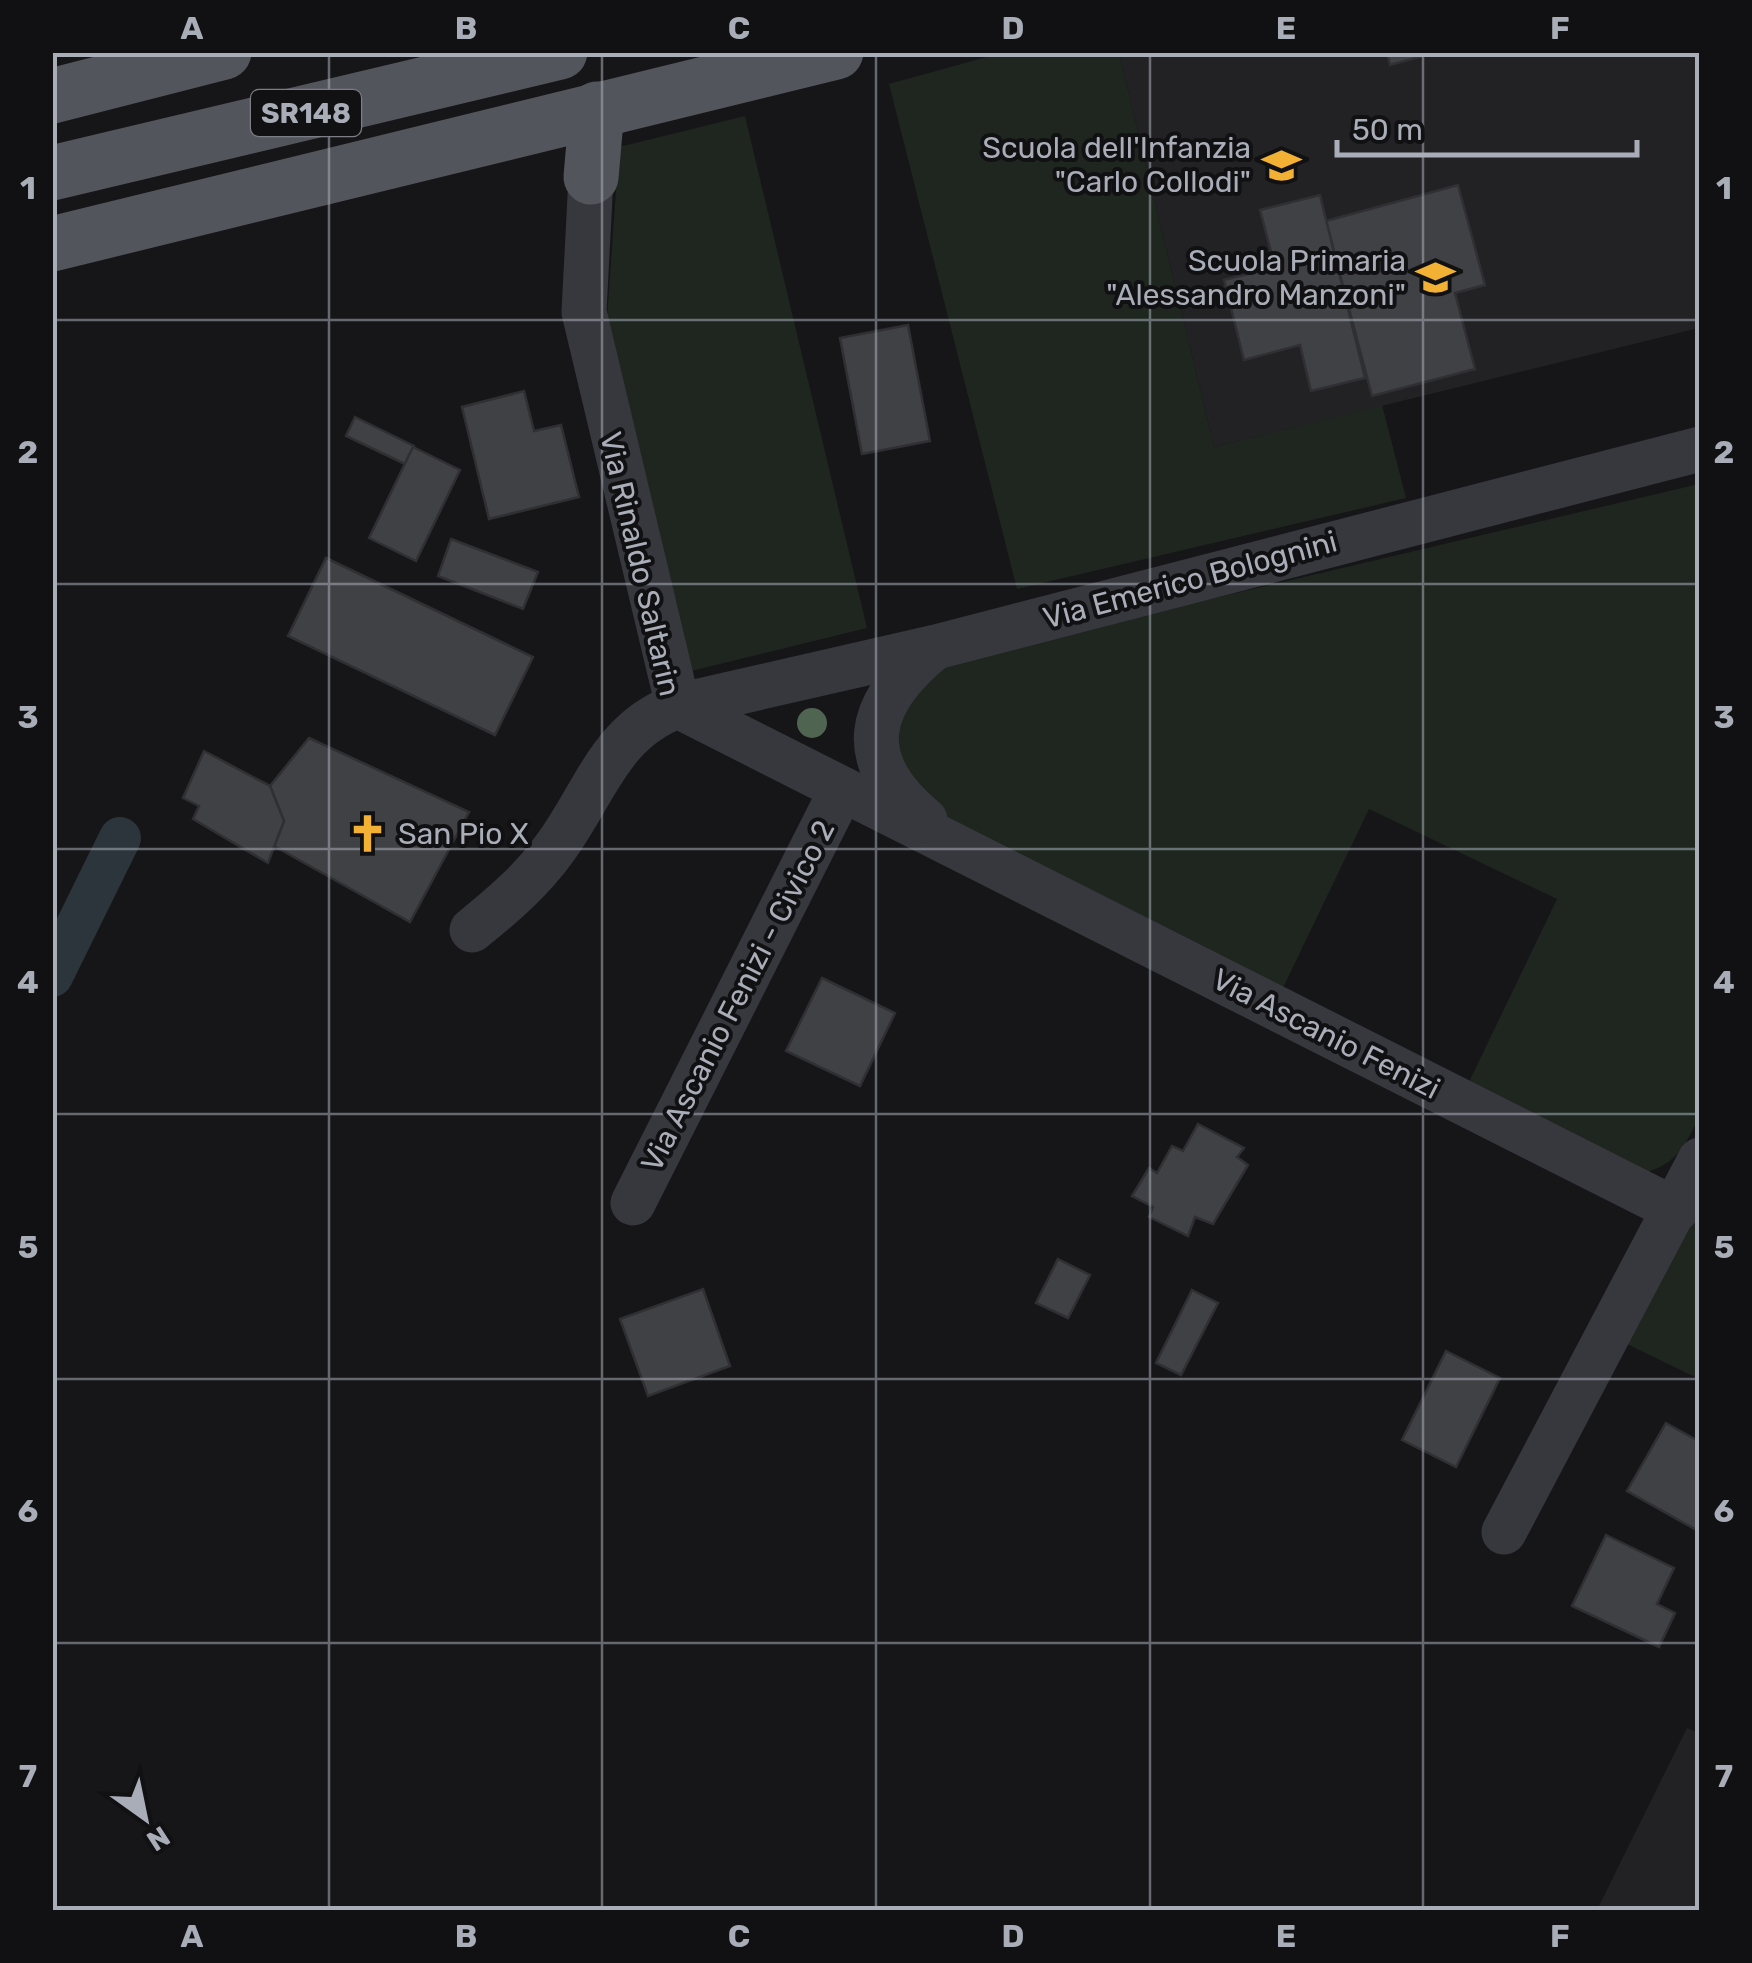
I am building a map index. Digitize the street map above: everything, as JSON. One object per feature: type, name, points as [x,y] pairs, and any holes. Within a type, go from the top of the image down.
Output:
[{"type":"main road","points":[[52,96],[224,52]]},
{"type":"main road","name":"SR148","points":[[52,173],[560,52]]},
{"type":"main road","points":[[52,244],[836,52]]},
{"type":"main road","points":[[591,177],[596,109]]},
{"type":"street","name":"Via Rinaldo Saltarin","points":[[472,930],[520,889],[552,853],[630,732],[651,716],[678,706],[584,312],[591,177]]},
{"type":"street","name":"Via Emerico Bolognini","points":[[678,706],[936,646],[1700,449]]},
{"type":"street","name":"Via Ascanio Fenizi","points":[[936,646],[890,692],[878,719],[876,750],[884,775],[898,796],[977,857]]},
{"type":"street","name":"Via Ascanio Fenizi","points":[[678,706],[1676,1210]]},
{"type":"street","name":"Via Ascanio Fenizi - Civico 2","points":[[633,1203],[842,789]]},
{"type":"street","points":[[1504,1532],[1700,1160]]},
{"type":"shaded area","points":[[1001,53],[1119,53],[1214,447],[1382,405],[1406,498],[1017,589],[889,84]]},
{"type":"shaded area","name":"Scuola Primaria \"Alessandro Manzoni\"","points":[[1119,53],[1699,53],[1699,328],[1214,447]]},
{"type":"shaded area","points":[[745,116],[867,628],[683,673],[607,319],[619,147]]},
{"type":"shaded area","points":[[1699,484],[1700,1115],[1677,1154],[1651,1171],[1638,1174],[1468,1084],[1557,899],[1369,809],[1280,994],[936,814],[896,751],[900,719],[915,687],[951,660]]},
{"type":"shaded area","points":[[1699,1191],[1699,1379],[1627,1344]]},
{"type":"shaded area","points":[[1687,1728],[1699,1733],[1699,1910],[1597,1910]]},
{"type":"building","points":[[1387,52],[1438,52],[1390,65]]},
{"type":"building","points":[[1458,185],[1485,285],[1455,293],[1475,369],[1372,396],[1326,221]]},
{"type":"building","points":[[1320,195],[1365,378],[1311,391],[1300,345],[1244,360],[1224,280],[1275,267],[1260,210]]},
{"type":"building","points":[[908,325],[930,441],[862,454],[840,338]]},
{"type":"building","points":[[524,391],[534,431],[561,425],[579,497],[489,519],[462,407]]},
{"type":"building","points":[[355,417],[414,446],[405,464],[346,436]]},
{"type":"building","points":[[413,447],[460,470],[416,561],[369,538]]},
{"type":"building","points":[[451,539],[538,572],[523,609],[438,576]]},
{"type":"building","points":[[326,558],[533,657],[495,735],[288,636]]},
{"type":"building","name":"San Pio X","points":[[309,738],[469,812],[410,922],[274,846],[284,821],[270,786]]},
{"type":"building","points":[[204,751],[270,786],[284,821],[268,863],[193,819],[199,806],[183,798]]},
{"type":"building","points":[[822,978],[895,1013],[860,1086],[786,1051]]},
{"type":"building","points":[[1198,1124],[1244,1148],[1237,1157],[1248,1165],[1213,1224],[1195,1217],[1188,1236],[1149,1217],[1153,1207],[1132,1196],[1149,1168],[1157,1173],[1172,1146],[1183,1151]]},
{"type":"building","points":[[1058,1259],[1090,1275],[1068,1318],[1036,1303]]},
{"type":"building","points":[[703,1289],[730,1366],[648,1396],[620,1319]]},
{"type":"building","points":[[1192,1290],[1218,1303],[1181,1375],[1156,1363]]},
{"type":"building","points":[[1446,1351],[1500,1378],[1456,1467],[1402,1440]]},
{"type":"building","points":[[1666,1423],[1700,1442],[1700,1532],[1627,1491]]},
{"type":"building","points":[[1606,1535],[1674,1568],[1657,1604],[1675,1613],[1659,1647],[1572,1606]]},
{"type":"waterway","points":[[52,976],[120,838]]},
{"type":"place","name":"Scuola dell'Infanzia \"Carlo Collodi\"","points":[[1281,165]]},
{"type":"place","name":"Scuola Primaria \"Alessandro Manzoni\"","points":[[1436,278]]},
{"type":"place","name":"San Pio X","points":[[368,834]]}]
